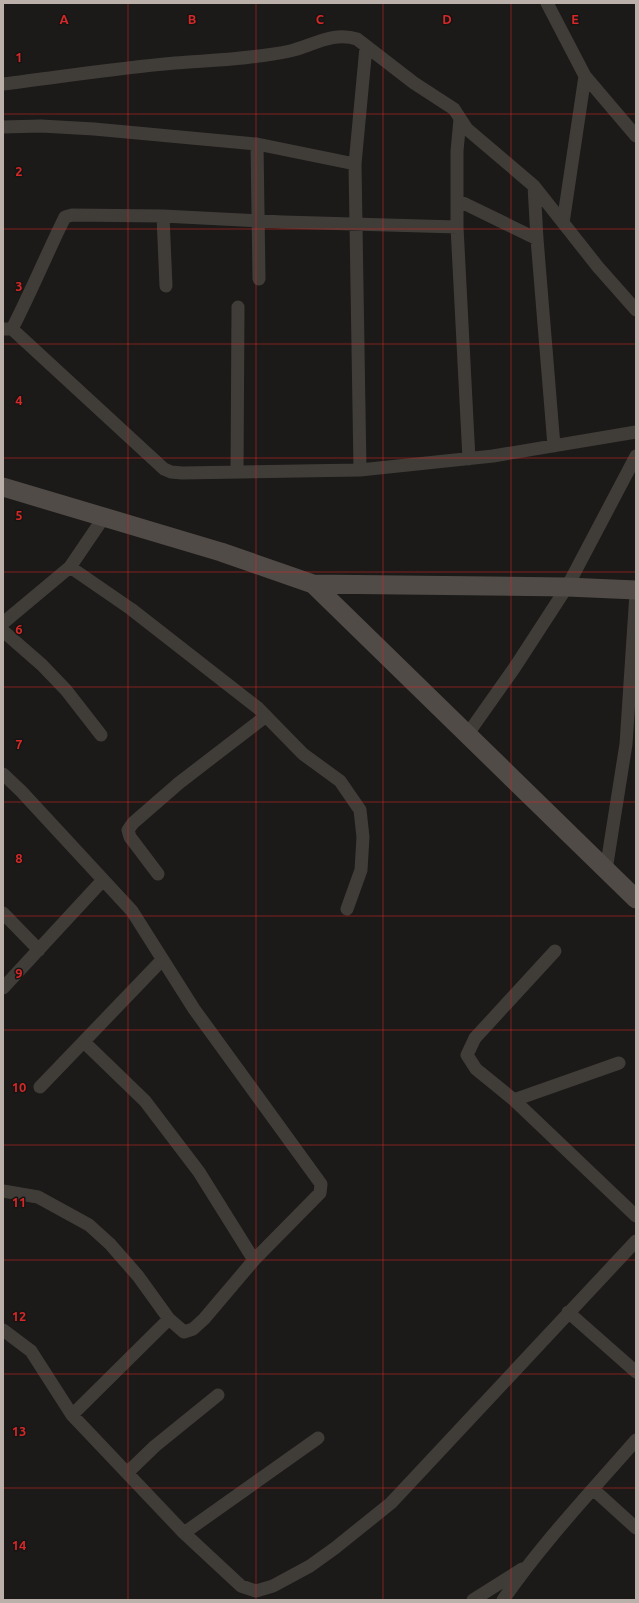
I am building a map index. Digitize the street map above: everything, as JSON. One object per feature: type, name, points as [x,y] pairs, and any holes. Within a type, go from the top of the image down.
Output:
[{"type":"street","points":[[547,3],[585,76],[636,136]]},
{"type":"street","points":[[3,84],[174,63],[223,60],[290,51],[337,36],[350,36],[357,39],[414,83],[454,109],[467,129],[475,137],[534,186],[598,267],[636,310]]},
{"type":"street","points":[[360,470],[355,164],[366,46]]},
{"type":"street","points":[[563,223],[585,76]]},
{"type":"street","points":[[460,119],[457,151],[457,227],[469,458]]},
{"type":"street","points":[[3,127],[41,126],[101,129],[257,144],[355,164]]},
{"type":"street","points":[[257,144],[259,279]]},
{"type":"street","points":[[534,186],[554,446]]},
{"type":"street","points":[[457,200],[537,239]]},
{"type":"street","points":[[457,227],[259,221],[163,216],[72,215],[65,217],[8,329],[164,469],[171,472],[360,470],[469,458],[554,446],[636,432]]},
{"type":"street","points":[[163,216],[166,286]]},
{"type":"street","points":[[237,472],[238,307]]},
{"type":"street","points":[[467,735],[515,667],[567,587],[636,456]]},
{"type":"street","points":[[3,487],[221,552],[313,584],[567,587],[636,590]]},
{"type":"street","points":[[3,622],[70,567],[104,517]]},
{"type":"street","points":[[70,567],[131,609],[258,708],[303,754],[340,781],[360,810],[363,837],[360,870],[347,909]]},
{"type":"street","points":[[313,584],[636,899]]},
{"type":"street","points":[[606,870],[626,744],[636,593]]},
{"type":"street","points":[[3,631],[47,670],[66,690],[101,735]]},
{"type":"street","points":[[158,874],[130,837],[128,830],[133,823],[179,783],[266,716]]},
{"type":"street","points":[[3,774],[21,791],[132,911],[194,1009],[321,1184],[320,1193],[254,1260],[204,1319],[193,1329],[184,1332],[169,1320],[138,1276],[110,1244],[89,1225],[38,1197],[3,1191]]},
{"type":"street","points":[[3,988],[103,880]]},
{"type":"street","points":[[3,912],[39,950]]},
{"type":"street","points":[[554,951],[475,1038],[467,1055],[476,1069],[514,1100],[636,1216]]},
{"type":"street","points":[[40,1087],[162,960]]},
{"type":"street","points":[[84,1042],[145,1101],[199,1172],[254,1260]]},
{"type":"street","points":[[514,1100],[619,1063]]},
{"type":"street","points":[[4,1333],[31,1351],[72,1415],[184,1533],[241,1586],[255,1596],[310,1566],[391,1503],[636,1241]]},
{"type":"street","points":[[568,1312],[636,1372]]},
{"type":"street","points":[[72,1415],[169,1320]]},
{"type":"street","points":[[127,1473],[155,1446],[218,1395]]},
{"type":"street","points":[[184,1533],[318,1438]]},
{"type":"street","points":[[503,1600],[526,1566],[636,1440]]},
{"type":"street","points":[[593,1489],[636,1528]]},
{"type":"street","points":[[473,1600],[526,1566]]}]
